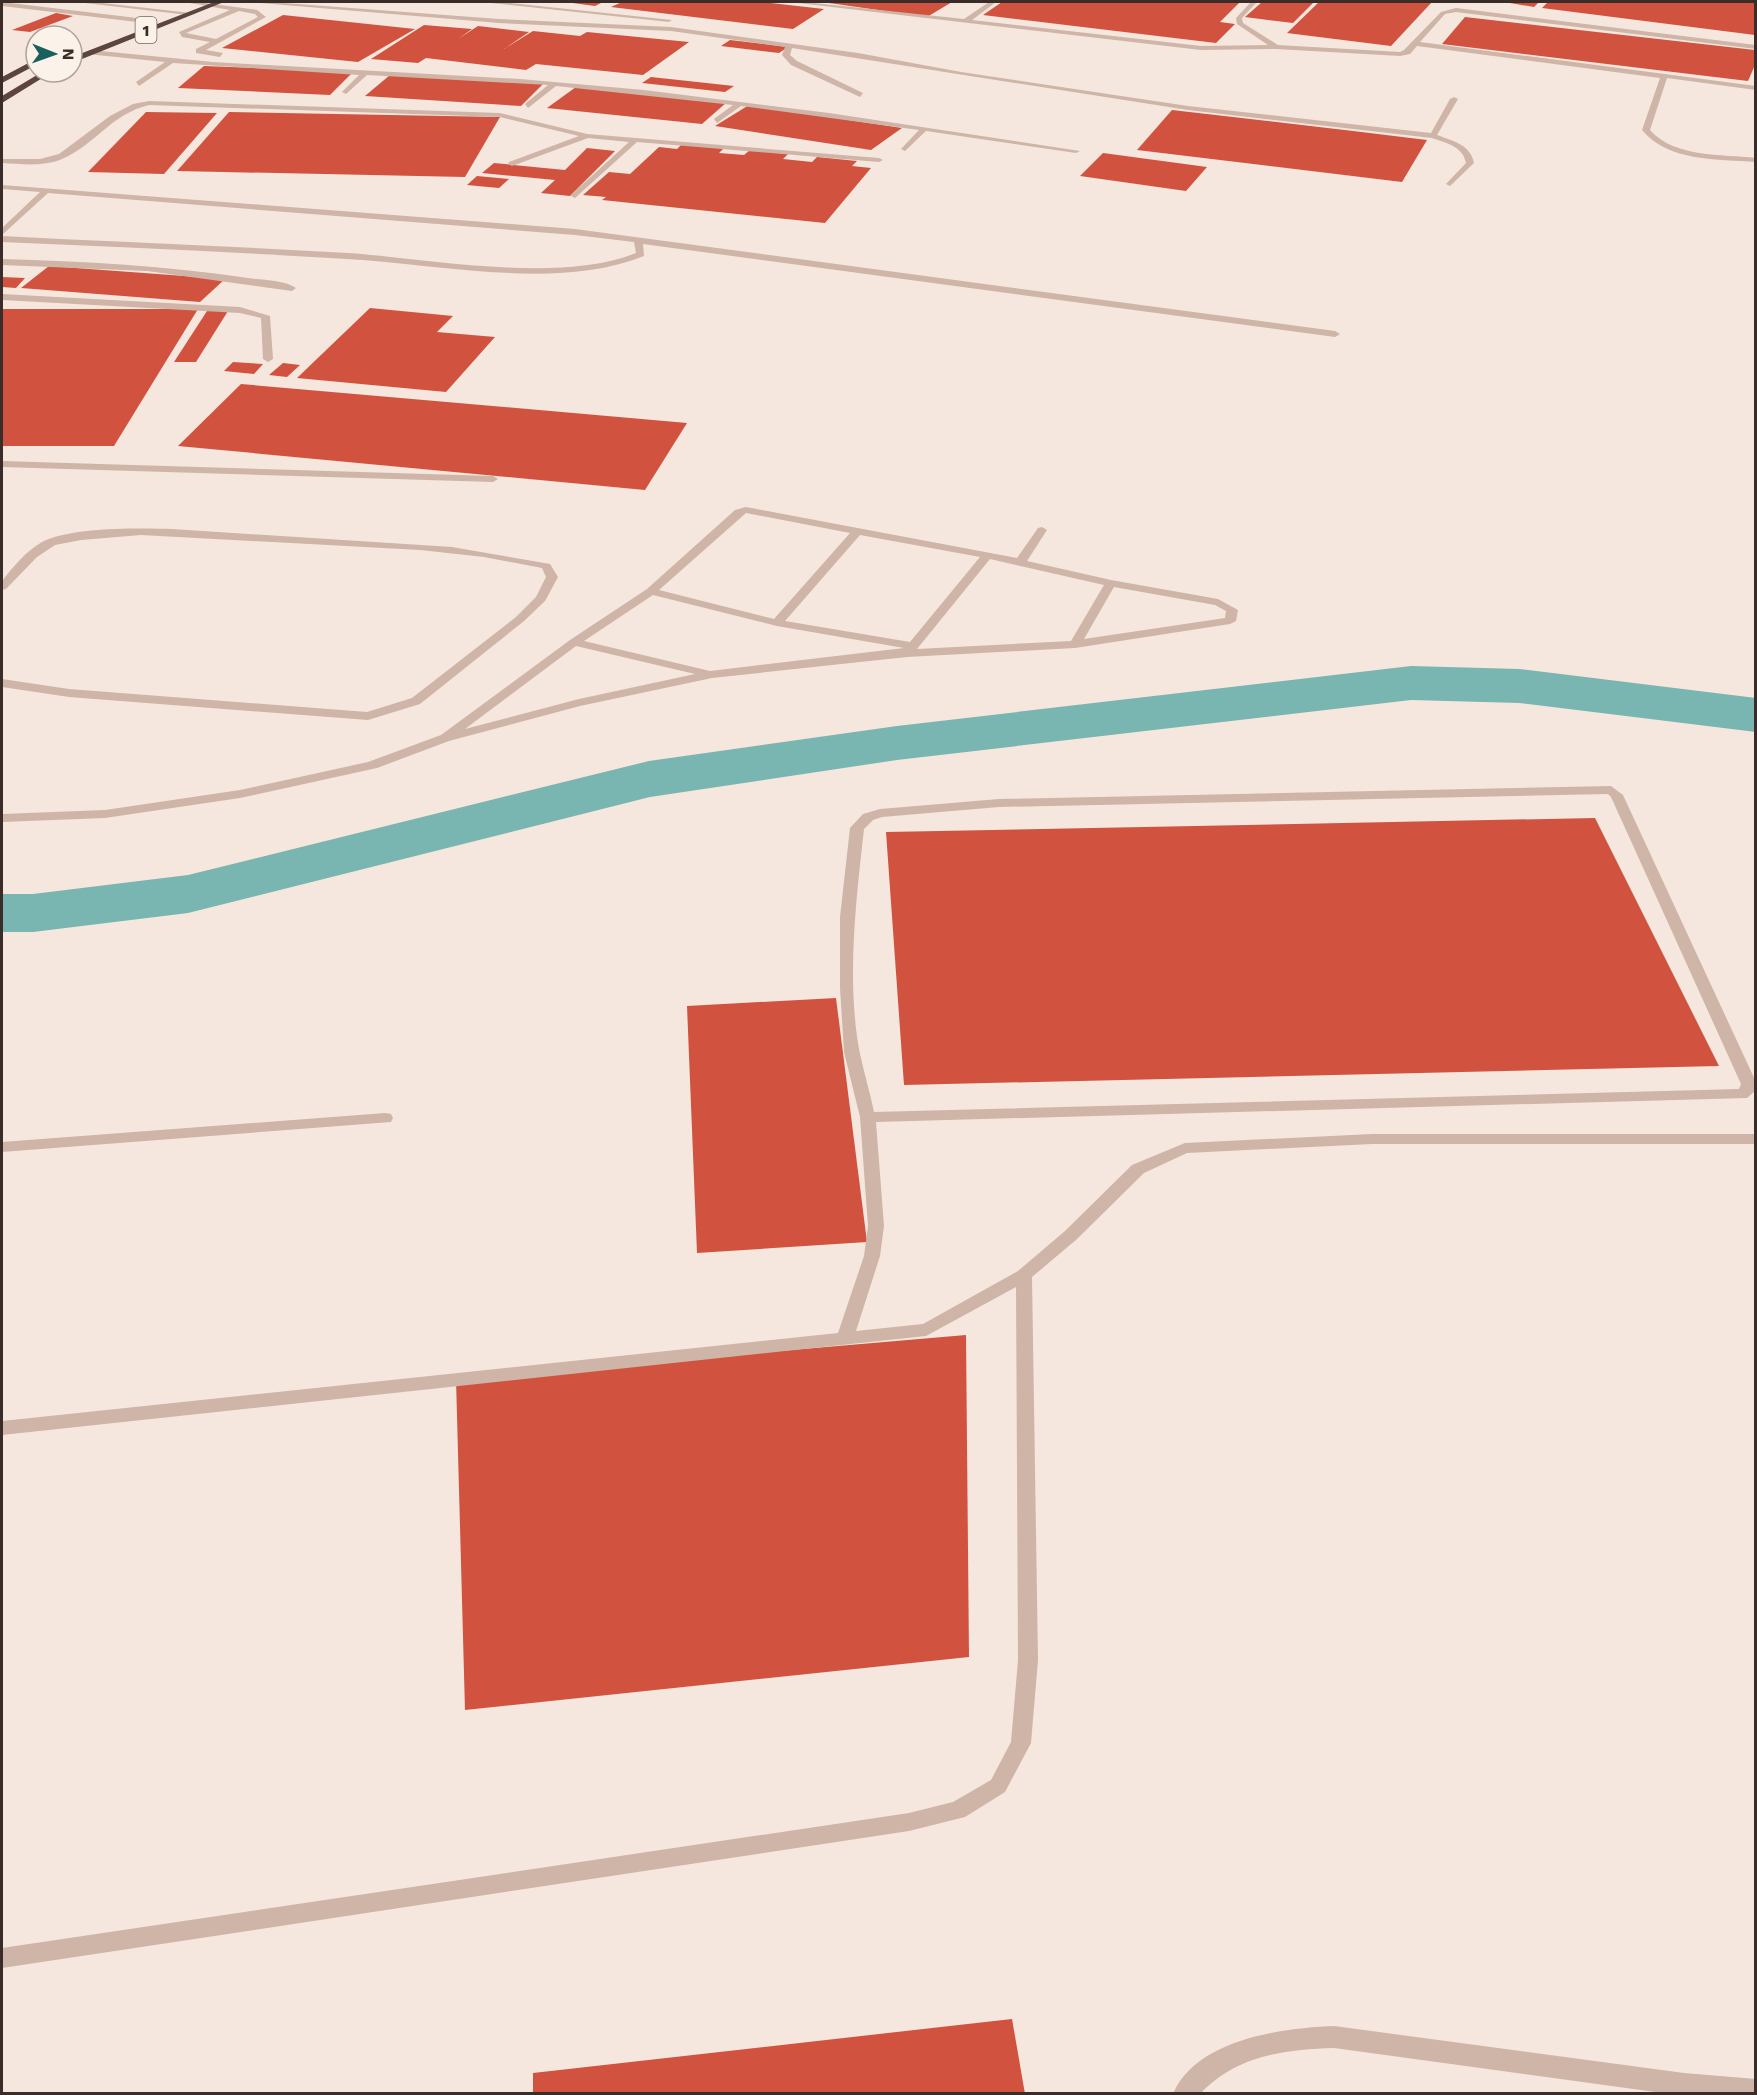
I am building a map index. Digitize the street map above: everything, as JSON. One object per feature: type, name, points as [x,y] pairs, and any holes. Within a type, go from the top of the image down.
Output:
[{"type":"highway","name":"1","points":[[118,28],[186,2]]},
{"type":"highway","name":"1","points":[[84,55],[220,2]]},
{"type":"highway","points":[[2,80],[24,68]]},
{"type":"highway","points":[[2,100],[28,84]]},
{"type":"lane","points":[[79,2],[188,13]]},
{"type":"lane","points":[[186,2],[257,12],[263,17],[200,51],[265,60]]},
{"type":"lane","points":[[251,2],[487,20],[671,29],[789,45],[961,74],[1188,108],[1433,135],[1460,146],[1470,159],[1470,164],[1450,184]]},
{"type":"lane","points":[[484,2],[677,20]]},
{"type":"lane","points":[[792,2],[1201,48],[1276,47],[1391,55],[1407,52],[1443,13],[1456,10],[1755,47]]},
{"type":"lane","points":[[965,22],[993,2]]},
{"type":"lane","points":[[1254,2],[1239,18],[1240,24],[1276,47]]},
{"type":"lane","points":[[2,4],[137,20]]},
{"type":"lane","points":[[2,14],[18,6]]},
{"type":"lane","points":[[215,41],[184,36],[182,32],[237,10]]},
{"type":"lane","points":[[1413,43],[1755,88]]},
{"type":"lane","points":[[789,45],[786,55],[794,63],[860,95]]},
{"type":"lane","points":[[90,52],[171,61],[554,84],[740,103],[1076,151]]},
{"type":"lane","points":[[139,84],[171,61]]},
{"type":"lane","points":[[346,92],[366,73]]},
{"type":"lane","points":[[1664,75],[1646,130],[1652,140],[1669,149],[1755,160]]},
{"type":"lane","points":[[528,106],[554,84]]},
{"type":"lane","points":[[1433,135],[1454,99]]},
{"type":"lane","points":[[2,161],[49,160],[62,156],[109,118],[136,105],[149,103],[500,115],[587,136],[879,160]]},
{"type":"lane","points":[[717,121],[740,103]]},
{"type":"lane","points":[[905,149],[924,129]]},
{"type":"lane","points":[[512,164],[587,136]]},
{"type":"lane","points":[[575,195],[636,139]]},
{"type":"lane","points":[[2,187],[324,210],[637,239],[1335,334]]},
{"type":"lane","points":[[2,232],[46,191]]},
{"type":"lane","points":[[2,239],[351,256],[538,270],[604,266],[632,260],[641,254],[637,239]]},
{"type":"lane","points":[[2,262],[49,263],[231,277],[292,288]]},
{"type":"lane","points":[[2,297],[240,310],[265,316],[268,359]]},
{"type":"lane","points":[[2,464],[493,479]]},
{"type":"lane","points":[[2,818],[105,814],[240,794],[372,765],[445,738],[579,703],[712,674],[909,650],[1075,644],[1230,621],[1232,610],[1218,602],[987,555],[746,510],[739,512],[651,591],[574,642],[445,738]]},
{"type":"lane","points":[[777,623],[858,530]]},
{"type":"lane","points":[[1020,562],[1042,530]]},
{"type":"lane","points":[[2,586],[50,542],[108,533],[189,534],[418,547],[511,557],[546,566],[552,576],[541,599],[520,619],[416,701],[368,716],[69,693],[2,683]]},
{"type":"lane","points":[[909,650],[987,555]]},
{"type":"lane","points":[[1075,644],[1111,582]]},
{"type":"lane","points":[[651,591],[777,623],[909,650]]},
{"type":"lane","points":[[574,642],[712,674]]},
{"type":"lane","points":[[845,1338],[872,1256],[876,1226],[868,1117],[852,1052],[847,988],[847,917],[857,828],[868,817],[894,810],[999,803],[1601,788],[1611,790],[1617,795],[1749,1084],[1747,1091],[1742,1094],[868,1117]]},
{"type":"lane","points":[[2,1147],[385,1119]]},
{"type":"lane","points":[[2,1428],[926,1330],[1024,1275],[1071,1234],[1138,1168],[1185,1148],[1372,1139],[1755,1138]]},
{"type":"lane","points":[[2,1958],[909,1822],[958,1810],[998,1786],[1021,1743],[1028,1659],[1024,1275]]},
{"type":"lane","points":[[1184,2094],[1214,2066],[1248,2048],[1298,2038],[1334,2037],[1684,2084],[1755,2090]]},
{"type":"building","points":[[565,2],[603,2],[595,6]]},
{"type":"building","points":[[622,2],[761,2],[824,9],[793,29],[611,7]]},
{"type":"building","points":[[822,2],[952,2],[927,17]]},
{"type":"building","points":[[1002,2],[1240,2],[1220,22],[1235,24],[1216,43],[983,15]]},
{"type":"building","points":[[1262,2],[1314,2],[1293,23],[1245,17]]},
{"type":"building","points":[[1319,2],[1432,2],[1391,46],[1287,33]]},
{"type":"building","points":[[1504,2],[1539,2],[1534,7]]},
{"type":"building","points":[[1548,2],[1755,2],[1755,35],[1542,8]]},
{"type":"building","points":[[56,13],[73,16],[52,24],[28,24]]},
{"type":"building","points":[[283,15],[415,29],[358,62],[222,48]]},
{"type":"building","points":[[1465,17],[1755,50],[1755,65],[1748,81],[1442,44]]},
{"type":"building","points":[[24,25],[24,31],[12,30]]},
{"type":"building","points":[[424,25],[472,29],[458,39],[478,26],[529,32],[504,49],[533,31],[580,36],[587,32],[689,42],[643,75],[536,64],[526,70],[426,58],[418,63],[371,59]]},
{"type":"building","points":[[730,40],[788,47],[779,53],[721,46]]},
{"type":"building","points":[[204,66],[353,72],[330,95],[178,88]]},
{"type":"building","points":[[390,75],[543,84],[521,106],[365,96]]},
{"type":"building","points":[[651,77],[734,86],[725,92],[642,83]]},
{"type":"building","points":[[576,87],[727,102],[702,124],[547,108]]},
{"type":"building","points":[[749,105],[902,128],[871,150],[715,126]]},
{"type":"building","points":[[1172,110],[1427,140],[1402,182],[1137,150]]},
{"type":"building","points":[[146,112],[217,113],[164,174],[88,172]]},
{"type":"building","points":[[229,112],[500,117],[465,177],[177,171]]},
{"type":"building","points":[[682,144],[724,148],[719,153],[744,155],[750,150],[788,154],[783,159],[812,162],[817,157],[857,161],[852,166],[871,168],[825,223],[602,200],[606,197],[583,195],[609,172],[630,174],[659,147],[677,149]]},
{"type":"building","points":[[587,148],[615,151],[570,196],[541,193],[555,180],[482,173],[494,163],[565,170]]},
{"type":"building","points":[[1103,153],[1207,167],[1186,191],[1080,176]]},
{"type":"building","points":[[477,176],[509,179],[499,188],[467,185]]},
{"type":"building","points":[[49,266],[225,279],[200,302],[21,288]]},
{"type":"building","points":[[2,277],[25,278],[16,288],[2,287]]},
{"type":"building","points":[[370,308],[453,316],[437,332],[495,337],[446,392],[297,378]]},
{"type":"building","points":[[2,309],[198,309],[114,446],[2,446]]},
{"type":"building","points":[[207,311],[228,311],[196,362],[174,362]]},
{"type":"building","points":[[233,362],[263,364],[254,374],[224,371]]},
{"type":"building","points":[[283,363],[300,365],[287,377],[269,375]]},
{"type":"building","points":[[241,384],[687,423],[645,490],[178,446]]},
{"type":"building","points":[[1595,818],[1719,1066],[904,1085],[886,832]]},
{"type":"building","points":[[836,998],[867,1242],[697,1253],[687,1006]]},
{"type":"building","points":[[966,1335],[969,1657],[465,1710],[456,1379]]},
{"type":"building","points":[[1012,2019],[1025,2094],[533,2094],[533,2073]]},
{"type":"waterway","points":[[2,913],[33,913],[188,894],[649,779],[897,743],[1411,683],[1519,686],[1756,715]]}]
